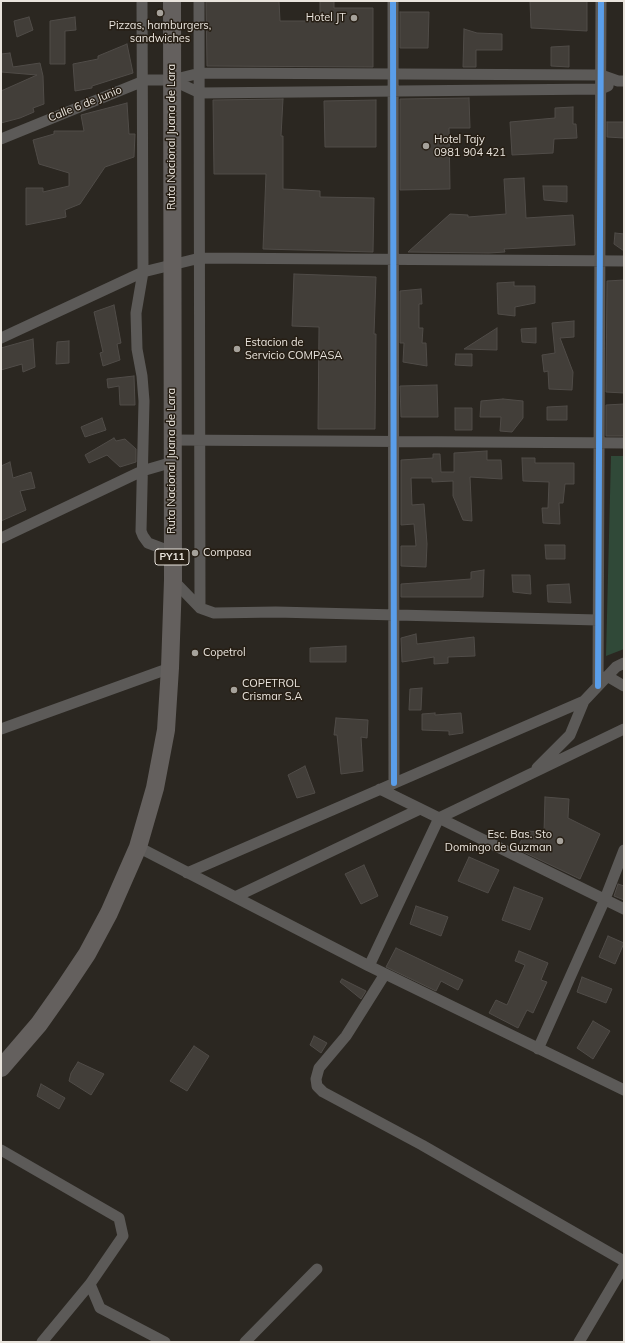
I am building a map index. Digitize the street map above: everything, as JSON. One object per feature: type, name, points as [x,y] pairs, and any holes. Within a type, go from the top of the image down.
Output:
[{"type":"highway","name":"Ruta Nacional Juana de Lara","points":[[1,1068],[39,1024],[86,954],[109,913],[138,847],[155,788],[166,730],[173,580],[172,1]]},
{"type":"street","points":[[142,1],[141,82],[143,272],[136,313],[137,349],[142,376],[144,401],[141,531],[148,543],[172,552]]},
{"type":"street","points":[[199,1],[200,608]]},
{"type":"street","points":[[393,1],[392,259],[394,783]]},
{"type":"street","points":[[598,686],[601,1]]},
{"type":"street","name":"Calle 6 de Junio","points":[[1,139],[141,82],[172,80],[200,74],[601,74]]},
{"type":"street","points":[[601,74],[621,81]]},
{"type":"street","points":[[172,80],[200,93],[601,89],[621,81]]},
{"type":"street","points":[[1,338],[143,272],[200,258],[624,261]]},
{"type":"street","points":[[173,440],[624,443]]},
{"type":"street","points":[[1,538],[142,471],[173,462]]},
{"type":"street","points":[[173,580],[200,608],[214,613],[393,615],[598,620]]},
{"type":"street","points":[[530,774],[570,735],[584,701],[616,667],[624,663]]},
{"type":"street","points":[[1,729],[170,668]]},
{"type":"street","points":[[607,676],[624,686]]},
{"type":"street","points":[[187,873],[584,701]]},
{"type":"street","points":[[369,966],[439,818],[624,729]]},
{"type":"street","points":[[380,789],[624,909]]},
{"type":"street","points":[[235,898],[420,809]]},
{"type":"street","points":[[138,847],[369,966],[624,1090]]},
{"type":"street","points":[[538,1049],[604,900],[624,850]]},
{"type":"street","points":[[385,974],[346,1036],[319,1068],[316,1079],[317,1086],[323,1092],[422,1145],[624,1261]]},
{"type":"street","points":[[1,1150],[119,1218],[123,1236],[90,1284],[42,1342]]},
{"type":"street","points":[[579,1342],[624,1266]]},
{"type":"street","points":[[245,1342],[317,1269]]},
{"type":"street","points":[[90,1284],[100,1308],[165,1342]]},
{"type":"green space","points":[[611,456],[624,456],[624,649],[606,656]]},
{"type":"building","points":[[279,1],[280,21],[320,21],[320,1],[334,1],[334,8],[373,8],[373,67],[207,66],[206,2]]},
{"type":"building","points":[[530,1],[587,1],[587,31],[531,28]]},
{"type":"building","points":[[400,12],[429,12],[428,48],[400,48]]},
{"type":"building","points":[[29,17],[33,30],[17,37],[14,21]]},
{"type":"building","points":[[75,17],[76,30],[65,31],[65,64],[50,64],[50,21]]},
{"type":"building","points":[[464,29],[477,33],[502,34],[502,50],[476,50],[476,67],[463,67]]},
{"type":"building","points":[[127,44],[133,73],[92,86],[92,88],[75,91],[73,64],[98,59],[98,56]]},
{"type":"building","points":[[569,46],[569,67],[551,66],[551,47]]},
{"type":"building","points":[[10,53],[13,67],[40,63],[43,76],[44,104],[33,108],[34,112],[20,118],[1,123],[1,91],[37,75],[1,72],[1,54]]},
{"type":"building","points":[[469,98],[470,128],[449,128],[450,189],[400,190],[400,99]]},
{"type":"building","points":[[283,99],[281,136],[283,136],[283,189],[320,191],[320,197],[374,198],[373,252],[263,249],[266,174],[214,174],[213,100]]},
{"type":"building","points":[[376,100],[376,147],[325,147],[324,101]]},
{"type":"building","points":[[127,103],[129,134],[135,134],[134,157],[105,167],[80,204],[65,210],[66,217],[26,225],[26,188],[43,188],[43,192],[69,186],[69,173],[39,164],[33,140],[54,134],[54,131],[84,131],[81,115]]},
{"type":"building","points":[[573,107],[573,124],[576,124],[577,138],[554,139],[553,153],[512,155],[510,122],[555,118],[555,108]]},
{"type":"building","points":[[607,122],[624,122],[624,138],[607,137]]},
{"type":"building","points":[[524,178],[526,218],[573,215],[575,245],[504,249],[505,252],[489,253],[408,252],[450,214],[468,215],[468,217],[506,214],[504,179]]},
{"type":"building","points":[[543,186],[567,186],[567,202],[544,200]]},
{"type":"building","points":[[615,233],[624,234],[624,251],[614,244]]},
{"type":"building","points":[[294,274],[376,277],[374,334],[376,334],[375,429],[318,429],[319,327],[292,326]]},
{"type":"building","points":[[624,280],[624,393],[606,392],[607,281]]},
{"type":"building","points":[[514,282],[514,286],[535,286],[535,303],[515,307],[515,316],[498,314],[497,283]]},
{"type":"building","points":[[421,289],[422,304],[419,304],[419,328],[423,328],[422,343],[426,343],[427,366],[403,362],[404,343],[400,343],[400,291]]},
{"type":"building","points":[[114,305],[121,343],[117,344],[120,360],[103,366],[100,353],[103,352],[94,312]]},
{"type":"building","points":[[574,321],[574,337],[560,338],[573,372],[572,390],[549,389],[548,371],[544,372],[542,355],[555,353],[552,323]]},
{"type":"building","points":[[497,328],[497,350],[464,349]]},
{"type":"building","points":[[536,328],[536,343],[522,342],[521,329]]},
{"type":"building","points":[[33,339],[35,367],[23,372],[22,364],[1,370],[1,348]]},
{"type":"building","points":[[69,341],[69,363],[56,364],[57,342]]},
{"type":"building","points":[[456,354],[472,354],[472,366],[455,365]]},
{"type":"building","points":[[134,376],[135,405],[120,405],[119,386],[108,388],[107,379]]},
{"type":"building","points":[[437,385],[438,417],[401,417],[400,386]]},
{"type":"building","points":[[503,399],[523,401],[523,418],[512,432],[500,431],[501,417],[480,417],[481,401]]},
{"type":"building","points":[[624,404],[624,436],[606,436],[606,405]]},
{"type":"building","points":[[567,406],[567,420],[547,420],[547,407]]},
{"type":"building","points":[[455,408],[472,408],[472,430],[455,430]]},
{"type":"building","points":[[102,418],[106,430],[85,437],[81,427]]},
{"type":"building","points":[[114,438],[116,441],[125,439],[136,449],[136,462],[120,467],[107,455],[89,463],[85,455]]},
{"type":"building","points":[[487,451],[487,460],[501,460],[502,479],[470,477],[472,521],[463,520],[453,496],[453,481],[432,482],[432,478],[411,478],[412,505],[424,504],[427,544],[426,567],[401,566],[401,546],[416,546],[414,524],[401,525],[401,460],[433,458],[433,454],[440,454],[441,472],[454,472],[454,453]]},
{"type":"building","points":[[522,458],[535,458],[535,463],[574,463],[574,484],[565,484],[563,503],[559,503],[560,524],[543,523],[542,508],[548,508],[549,482],[523,481]]},
{"type":"building","points":[[10,462],[13,478],[31,472],[35,488],[20,491],[26,510],[1,521],[1,466]]},
{"type":"building","points":[[545,545],[565,545],[565,559],[546,559]]},
{"type":"building","points":[[484,570],[483,597],[401,597],[401,584],[471,579],[471,572]]},
{"type":"building","points":[[512,575],[530,575],[531,594],[513,592]]},
{"type":"building","points":[[569,584],[571,603],[548,602],[547,585]]},
{"type":"building","points":[[416,634],[417,644],[474,637],[475,656],[448,657],[448,663],[434,664],[434,657],[402,662],[401,638]]},
{"type":"building","points":[[346,646],[346,662],[310,662],[310,648]]},
{"type":"building","points":[[422,688],[421,710],[409,710],[410,689]]},
{"type":"building","points":[[435,713],[435,715],[461,713],[463,733],[449,735],[449,731],[422,730],[422,714]]},
{"type":"building","points":[[336,718],[368,720],[367,738],[361,737],[363,771],[341,774],[337,735],[334,735]]},
{"type":"building","points":[[305,766],[315,793],[297,798],[288,775]]},
{"type":"building","points":[[545,797],[569,799],[568,818],[600,834],[580,879],[517,849],[526,831],[544,832]]},
{"type":"building","points":[[469,857],[499,870],[488,893],[458,881]]},
{"type":"building","points":[[364,865],[378,896],[361,904],[345,874]]},
{"type":"building","points":[[618,884],[624,886],[624,900],[614,896]]},
{"type":"building","points":[[514,887],[543,898],[530,930],[502,920]]},
{"type":"building","points":[[416,906],[448,917],[441,936],[410,924]]},
{"type":"building","points":[[608,936],[624,943],[615,964],[599,957]]},
{"type":"building","points":[[396,948],[463,980],[458,990],[441,981],[436,991],[386,967]]},
{"type":"building","points":[[519,951],[548,963],[541,980],[547,982],[533,1013],[527,1010],[518,1028],[489,1013],[496,1000],[507,1005],[525,965],[515,961]]},
{"type":"building","points":[[582,977],[612,989],[606,1003],[577,992]]},
{"type":"building","points":[[342,979],[366,991],[361,999],[340,982]]},
{"type":"building","points":[[593,1021],[610,1031],[593,1059],[577,1048]]},
{"type":"building","points":[[314,1036],[327,1043],[321,1053],[310,1045]]},
{"type":"building","points":[[194,1046],[209,1056],[187,1091],[170,1081]]},
{"type":"building","points":[[78,1062],[104,1074],[91,1095],[69,1081],[71,1073]]},
{"type":"building","points":[[41,1084],[65,1098],[59,1109],[37,1096]]},
{"type":"cycle path","points":[[393,1],[394,783]]},
{"type":"cycle path","points":[[598,686],[601,1]]},
{"type":"place","name":"Pizzas, hamburgers, sandwiches","points":[[160,13]]},
{"type":"place","name":"Hotel JT","points":[[354,18]]},
{"type":"place","name":"Hotel Tajy 0981 904 421","points":[[426,146]]},
{"type":"place","name":"Estacion de Servicio COMPASA","points":[[237,349]]},
{"type":"place","name":"Compasa","points":[[195,553]]},
{"type":"place","name":"Copetrol","points":[[195,653]]},
{"type":"place","name":"COPETROL Crismar S.A","points":[[234,690]]},
{"type":"place","name":"Esc. Bas. Sto Domingo de Guzman","points":[[560,841]]}]
